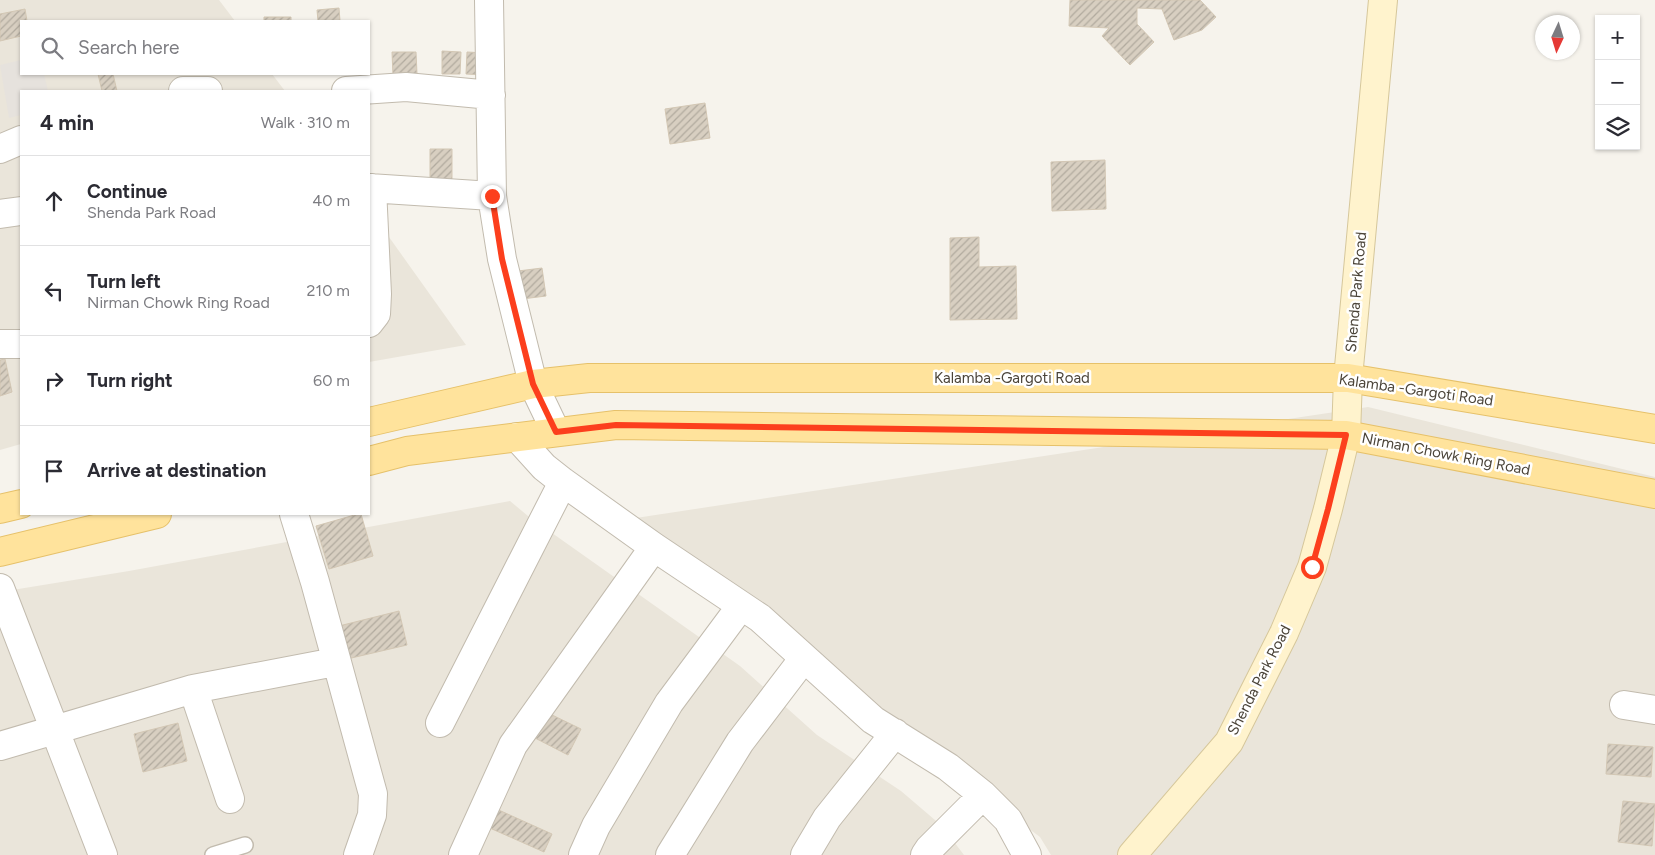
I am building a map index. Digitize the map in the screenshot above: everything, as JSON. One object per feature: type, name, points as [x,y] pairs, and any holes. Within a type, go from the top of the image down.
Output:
[{"type":"main road","name":"Shenda Park Road","points":[[1132,855],[1229,742],[1280,642],[1312,567],[1346,435],[1348,378],[1383,0]]},
{"type":"main road","name":"Kalamba -Gargoti Road","points":[[370,422],[533,384],[589,378],[1348,378],[1655,429]]},
{"type":"main road","name":"Nirman Chowk Ring Road","points":[[370,461],[407,451],[616,425],[1346,435],[1655,494]]},
{"type":"main road","points":[[0,509],[20,504]]},
{"type":"main road","points":[[0,552],[154,515]]},
{"type":"street","points":[[490,0],[492,196],[502,259],[533,384],[556,432]]},
{"type":"street","points":[[361,90],[406,87],[491,95]]},
{"type":"street","points":[[0,148],[20,140]]},
{"type":"street","points":[[370,322],[376,314],[377,294],[370,188],[492,196]]},
{"type":"street","points":[[0,214],[20,211]]},
{"type":"street","points":[[0,344],[20,344]]},
{"type":"street","points":[[517,437],[544,467],[563,482],[654,547],[760,618],[873,720],[948,766],[983,795],[1008,820],[1027,855]]},
{"type":"street","points":[[440,722],[563,482]]},
{"type":"street","points":[[294,515],[315,582],[373,794],[372,815],[358,855]]},
{"type":"street","points":[[463,855],[513,745],[654,547]]},
{"type":"street","points":[[0,588],[103,855]]},
{"type":"street","points":[[583,855],[596,826],[669,703],[741,606]]},
{"type":"street","points":[[670,855],[740,742],[804,658]]},
{"type":"street","points":[[0,746],[193,689],[336,662]]},
{"type":"street","points":[[193,689],[230,799]]},
{"type":"street","points":[[1624,705],[1655,710]]},
{"type":"street","points":[[805,855],[827,818],[895,733]]},
{"type":"street","points":[[926,855],[929,849],[983,795]]},
{"type":"lane","points":[[213,855],[245,845]]},
{"type":"shaded area","points":[[0,0],[219,0],[234,20],[20,20],[20,75],[273,75],[284,90],[20,90],[20,444],[0,450]]},
{"type":"shaded area","points":[[20,60],[20,75],[44,75],[48,90],[20,90],[20,115],[9,118],[0,65]]},
{"type":"shaded area","points":[[370,210],[466,345],[370,362]]},
{"type":"shaded area","points":[[1368,407],[1655,477],[1655,855],[1051,855],[1040,837],[616,521]]},
{"type":"shaded area","points":[[510,501],[528,516],[740,666],[817,735],[901,791],[942,826],[964,855],[0,855],[0,592],[129,571]]},
{"type":"building","points":[[1070,0],[1200,0],[1216,17],[1202,30],[1174,40],[1162,9],[1137,8],[1137,24],[1154,42],[1130,65],[1102,36],[1109,28],[1069,26]]},
{"type":"building","points":[[339,8],[340,20],[318,20],[317,10]]},
{"type":"building","points":[[25,9],[27,20],[20,20],[20,36],[0,41],[0,14]]},
{"type":"building","points":[[264,17],[291,17],[291,20],[264,20]]},
{"type":"building","points":[[442,51],[461,52],[460,74],[442,74]]},
{"type":"building","points":[[392,52],[416,52],[417,74],[393,76]]},
{"type":"building","points":[[467,52],[486,53],[485,75],[466,74]]},
{"type":"building","points":[[98,75],[113,75],[117,90],[102,90]]},
{"type":"building","points":[[705,103],[710,138],[670,144],[665,109]]},
{"type":"building","points":[[430,149],[452,149],[452,182],[430,182]]},
{"type":"building","points":[[1105,160],[1106,209],[1052,211],[1051,162]]},
{"type":"building","points":[[979,237],[979,267],[1016,266],[1017,319],[950,320],[950,238]]},
{"type":"building","points":[[542,268],[546,296],[522,299],[518,271]]},
{"type":"building","points":[[5,359],[12,392],[0,396],[0,360]]},
{"type":"building","points":[[354,515],[361,515],[373,556],[329,569],[316,526]]},
{"type":"building","points":[[399,611],[407,645],[347,659],[339,626]]},
{"type":"building","points":[[548,713],[581,729],[568,755],[535,738]]},
{"type":"building","points":[[178,723],[187,761],[143,772],[134,734]]},
{"type":"building","points":[[1608,744],[1653,747],[1651,777],[1606,774]]},
{"type":"building","points":[[1623,801],[1655,804],[1652,846],[1618,842]]},
{"type":"building","points":[[492,807],[552,834],[544,852],[483,825]]},
{"type":"route","points":[[492,196],[502,259],[533,384],[556,432],[616,425],[1346,435],[1312,567]]}]
